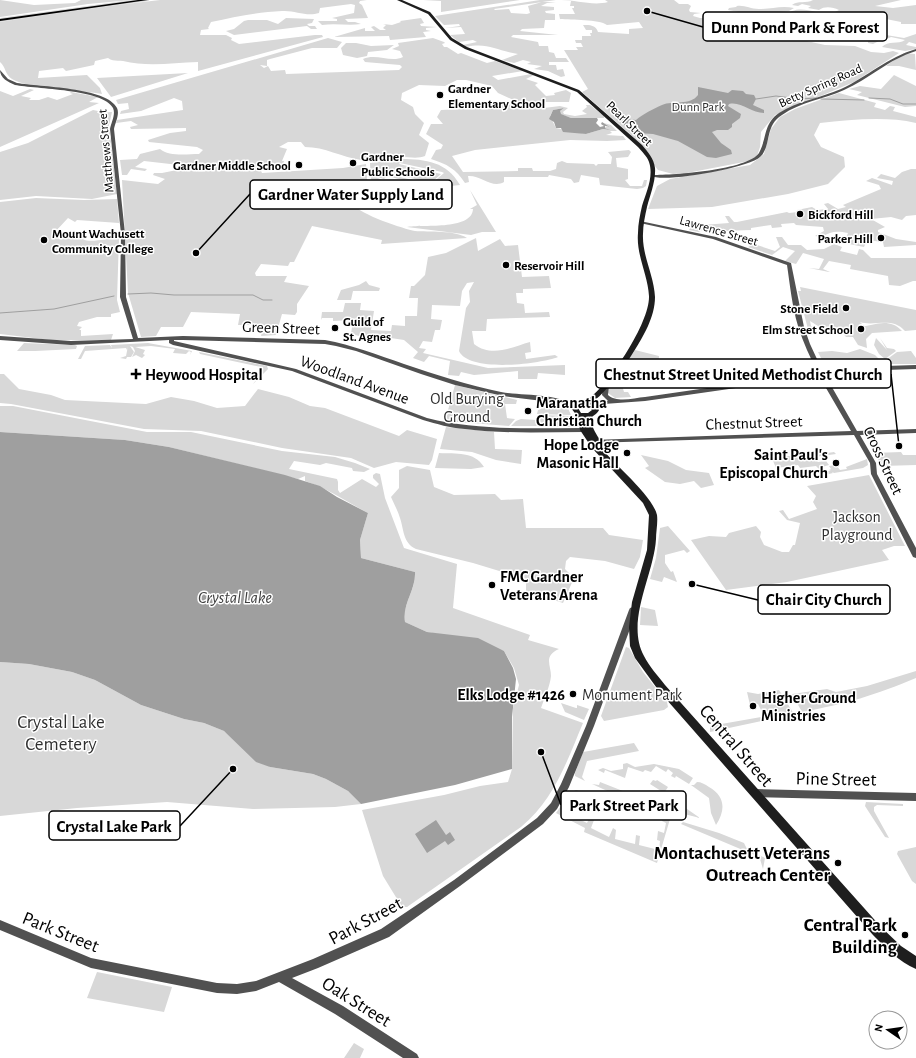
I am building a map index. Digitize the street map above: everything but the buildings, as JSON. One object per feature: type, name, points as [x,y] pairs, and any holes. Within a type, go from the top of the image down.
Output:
[{"type":"highway","points":[[0,20],[146,0]]},
{"type":"main road","name":"Pearl Street","points":[[398,0],[428,13],[436,20],[449,37],[466,48],[565,84],[582,93],[643,148],[650,160],[653,175]]},
{"type":"main road","points":[[595,442],[588,420],[591,406],[639,336],[650,307],[651,291],[640,242],[642,222],[653,175]]},
{"type":"main road","points":[[591,406],[576,404],[576,411],[582,418],[584,430],[595,442]]},
{"type":"main road","points":[[576,411],[591,406]]},
{"type":"main road","name":"Central Street","points":[[595,442],[603,455],[646,501],[653,515],[651,550],[635,605],[633,627],[635,646],[643,662],[660,686],[876,927],[901,953],[916,963]]},
{"type":"street","name":"Betty Spring Road","points":[[653,175],[683,175],[739,166],[754,160],[762,152],[766,132],[775,118],[790,109],[820,99],[853,85],[899,55],[916,50]]},
{"type":"street","name":"Matthews Street","points":[[0,71],[7,80],[16,84],[96,95],[106,99],[114,106],[116,114],[112,129],[123,234],[123,298],[136,340]]},
{"type":"street","name":"Lawrence Street","points":[[642,222],[714,238],[789,264]]},
{"type":"street","name":"Cross Street","points":[[789,264],[801,328],[822,374],[873,463],[874,474],[916,555]]},
{"type":"street","name":"Green Street","points":[[0,338],[71,343],[172,338],[328,342],[350,347],[429,375],[474,387],[512,396],[553,400]]},
{"type":"street","name":"Woodland Avenue","points":[[172,338],[171,342],[175,344],[294,370],[447,425],[484,430],[584,430]]},
{"type":"street","points":[[553,400],[591,406],[862,368],[916,367]]},
{"type":"street","points":[[606,385],[604,392],[606,397],[612,400],[625,402]]},
{"type":"street","points":[[553,400],[568,404],[576,411]]},
{"type":"street","name":"Chestnut Street","points":[[595,442],[916,431]]},
{"type":"street","name":"Park Street","points":[[0,925],[91,963],[177,981],[237,989],[256,986],[314,964],[392,929],[470,874],[544,818],[554,806],[564,787],[590,725],[635,605]]},
{"type":"street","points":[[619,648],[626,643],[635,646]]},
{"type":"street","name":"Pine Street","points":[[755,793],[916,797]]},
{"type":"street","name":"Oak Street","points":[[280,977],[339,1010],[413,1058]]},
{"type":"green space","points":[[0,0],[34,5],[75,3],[81,0],[132,0],[88,4],[0,17]]},
{"type":"green space","points":[[160,0],[367,0],[360,1],[359,3],[362,5],[368,18],[345,19],[348,22],[361,24],[356,25],[322,25],[318,21],[337,21],[337,19],[332,18],[354,13],[355,5],[351,4],[320,8],[319,13],[314,14],[287,11],[273,12],[246,15],[211,22],[208,28],[209,29],[201,30],[200,35],[226,35],[232,38],[231,40],[239,44],[315,35],[322,35],[323,37],[198,71],[198,62],[141,64],[108,58],[95,61],[94,65],[66,71],[63,68],[39,71],[38,78],[87,75],[100,88],[102,94],[42,87],[20,82],[10,77],[0,62],[0,22],[75,10]]},
{"type":"green space","points":[[423,0],[520,0],[441,12],[441,1]]},
{"type":"green space","points":[[540,0],[556,0],[542,2],[556,2],[547,3],[541,6],[554,7],[554,10],[545,11],[546,13],[555,14],[555,20],[545,20],[544,28],[522,29],[520,31],[558,35],[513,35],[511,37],[538,42],[539,46],[548,46],[549,52],[554,53],[556,58],[566,58],[569,62],[549,62],[549,65],[556,65],[557,70],[563,69],[565,76],[561,77],[548,71],[534,69],[542,66],[527,64],[531,62],[523,60],[514,63],[502,60],[518,54],[487,46],[466,47],[463,45],[477,42],[473,40],[459,42],[450,35],[465,34],[461,27],[445,28],[460,26],[459,24],[444,25],[435,16]],"holes":[[[542,2],[528,6],[530,13],[527,14],[511,13],[509,9],[494,9]]]},
{"type":"green space","name":"Dunn Park","points":[[561,0],[602,3],[608,2],[605,0],[674,0],[679,4],[688,4],[691,6],[689,10],[690,12],[701,13],[694,14],[693,16],[700,18],[742,17],[739,12],[728,10],[729,8],[737,6],[759,9],[790,7],[794,8],[789,11],[768,13],[771,16],[784,17],[795,10],[807,10],[816,12],[808,18],[822,19],[833,23],[841,16],[847,17],[845,20],[861,27],[831,27],[847,29],[862,28],[864,24],[885,27],[880,34],[904,38],[916,34],[916,44],[909,42],[906,45],[916,47],[916,49],[905,51],[882,47],[887,44],[905,40],[891,37],[877,36],[873,39],[879,41],[873,44],[868,43],[866,38],[840,31],[821,28],[814,28],[813,31],[799,29],[803,26],[794,23],[786,26],[786,28],[796,31],[795,34],[804,39],[802,40],[825,45],[855,46],[871,52],[884,53],[893,51],[899,53],[854,82],[775,115],[761,132],[760,147],[757,156],[749,161],[687,173],[673,174],[658,170],[630,134],[582,92],[588,89],[564,50],[578,50],[576,47],[583,47],[581,43],[576,43],[575,40],[582,40],[582,36],[591,36],[590,33],[592,33],[592,30],[586,30],[583,25],[590,25],[598,32],[629,34],[629,29],[643,28],[639,22],[607,25],[592,21],[560,19],[559,14],[575,14],[572,8],[574,8],[574,6],[570,6],[571,1]]},
{"type":"green space","points":[[813,0],[901,0],[875,6],[893,8],[916,5],[916,24],[901,24],[901,22],[886,19],[881,22],[869,20],[874,17],[857,15],[854,17],[833,13],[839,10],[826,7],[819,10],[808,8],[811,6],[802,4],[798,6],[792,5]]},
{"type":"green space","points":[[286,18],[314,19],[312,23],[307,24],[309,26],[315,26],[317,29],[311,29],[307,26],[234,35],[226,31],[234,29],[244,21],[248,20],[267,20],[278,24]]},
{"type":"green space","points":[[421,18],[424,23],[420,24],[421,26],[437,27],[426,28],[426,30],[431,31],[423,32],[426,37],[390,40],[389,36],[334,37],[365,28],[365,31],[375,31],[371,27],[374,26],[380,30],[386,30],[383,28],[386,25],[383,24],[392,25],[401,22],[400,21]]},
{"type":"green space","points":[[328,38],[342,42],[337,48],[312,48],[267,60],[267,66],[260,65],[264,68],[268,66],[271,71],[285,70],[286,74],[399,70],[402,67],[400,65],[365,62],[363,59],[373,57],[398,59],[403,57],[400,51],[392,49],[399,46],[398,43],[433,38],[444,42],[445,43],[442,44],[444,47],[447,47],[458,54],[461,53],[487,63],[495,61],[523,71],[492,76],[498,80],[531,74],[534,75],[526,79],[538,83],[535,85],[546,96],[555,95],[554,93],[566,90],[571,93],[569,102],[518,102],[498,93],[492,86],[466,80],[457,80],[445,86],[419,85],[402,93],[401,100],[413,107],[415,114],[424,123],[419,135],[429,143],[425,156],[416,158],[401,157],[361,160],[326,150],[305,147],[301,142],[288,142],[279,147],[287,149],[282,161],[284,161],[283,165],[264,167],[264,169],[260,169],[262,173],[248,174],[343,168],[366,164],[367,180],[372,191],[356,198],[354,205],[358,209],[382,221],[409,230],[449,233],[462,235],[467,238],[381,244],[382,240],[312,226],[294,262],[290,262],[288,266],[261,264],[255,273],[256,276],[287,276],[284,282],[309,286],[297,304],[297,312],[295,315],[282,314],[276,335],[261,336],[264,325],[238,325],[240,314],[191,312],[183,327],[161,327],[156,336],[141,337],[128,293],[122,180],[158,184],[165,179],[153,175],[154,173],[177,170],[208,172],[176,169],[179,165],[144,161],[135,167],[147,169],[145,171],[131,169],[127,175],[122,175],[120,160],[137,159],[140,154],[160,149],[164,152],[179,154],[199,154],[203,150],[197,147],[149,142],[148,140],[170,133],[186,131],[186,128],[131,129],[130,127],[138,125],[131,121],[116,123],[117,120],[183,110],[182,101],[174,98],[141,111],[120,114],[121,111],[129,109],[128,103],[118,104],[116,100]]},
{"type":"green space","points":[[346,43],[371,46],[394,45],[387,50],[368,52],[367,56],[357,58],[343,55],[341,48]]},
{"type":"green space","points":[[904,53],[915,54],[916,70],[899,66],[886,66]]},
{"type":"green space","points":[[188,73],[111,97],[97,78]]},
{"type":"green space","points":[[894,75],[916,86],[916,106],[905,107],[857,95],[862,92],[849,89],[860,86],[881,89]]},
{"type":"green space","points":[[30,89],[34,90],[21,96],[31,98],[29,100],[39,100],[48,97],[57,100],[73,94],[70,93],[71,92],[98,97],[89,102],[99,103],[0,147],[0,91],[13,96]]},
{"type":"green space","points":[[839,93],[876,103],[874,107],[885,110],[890,106],[895,107],[893,111],[916,117],[916,123],[880,119],[820,123],[814,135],[821,147],[844,157],[845,167],[828,184],[788,194],[712,207],[648,209],[657,186],[670,179],[750,165],[764,154],[771,129],[780,117],[795,109]]},
{"type":"green space","points":[[503,104],[544,108],[560,106],[568,108],[563,112],[564,114],[575,116],[587,114],[582,111],[587,107],[586,105],[590,105],[604,116],[604,118],[571,118],[560,114],[560,111],[564,108],[553,110],[550,116],[556,128],[586,134],[603,129],[609,130],[604,127],[610,127],[604,123],[611,125],[617,131],[610,131],[612,133],[606,135],[623,136],[626,140],[570,140],[475,150],[452,156],[463,172],[518,171],[518,168],[532,168],[533,171],[550,171],[556,169],[557,163],[562,161],[567,163],[594,164],[596,166],[598,164],[611,164],[612,157],[608,152],[629,150],[631,152],[628,157],[616,158],[617,167],[628,169],[628,179],[625,180],[630,186],[642,186],[644,180],[647,180],[646,186],[637,189],[600,185],[599,178],[581,175],[579,182],[574,183],[571,179],[549,175],[548,177],[504,177],[504,182],[500,184],[491,183],[473,176],[468,176],[469,182],[465,183],[451,168],[431,159],[436,150],[441,149],[443,145],[426,134],[431,124],[443,124],[437,117],[441,110],[484,108]]},
{"type":"green space","points":[[93,110],[98,111],[97,113],[112,112],[109,125],[117,194],[92,199],[36,196],[0,200],[0,152],[28,143]]},
{"type":"green space","points":[[401,159],[427,161],[435,163],[449,171],[460,185],[405,191],[386,188],[385,183],[389,181],[420,188],[423,185],[387,176],[384,179],[374,176],[382,180],[381,186],[377,186],[374,181],[371,182],[370,163]],"holes":[[[399,164],[444,173],[431,184],[386,174],[387,172],[431,183],[441,174]]]},
{"type":"green space","points":[[916,169],[916,215],[906,216],[902,220],[891,217],[871,219],[885,227],[878,230],[878,232],[896,239],[916,242],[916,245],[884,247],[883,242],[867,240],[864,247],[844,243],[848,233],[834,232],[822,237],[815,236],[824,231],[823,227],[796,225],[794,223],[781,224],[782,227],[772,228],[771,225],[751,228],[751,230],[722,231],[705,228],[699,232],[689,230],[694,223],[702,225],[729,223],[725,216],[729,216],[734,222],[737,222],[787,212],[798,212],[797,210],[812,207],[817,210],[828,209],[824,204],[828,203],[838,209],[846,207],[843,205],[881,189],[879,185],[866,181],[872,178],[892,185],[893,181],[877,178],[881,174],[895,178],[902,172]]},
{"type":"green space","points":[[470,190],[496,232],[482,232],[471,235],[407,227],[455,224],[464,221],[470,216],[473,209],[470,209],[477,205]]},
{"type":"green space","name":"Mount Wachusett Community College","points":[[36,198],[84,200],[117,199],[119,223],[77,220],[75,222],[68,218],[55,232],[74,236],[77,234],[80,238],[90,241],[119,238],[117,300],[120,312],[111,314],[111,317],[97,317],[79,322],[77,326],[82,327],[79,330],[81,330],[81,336],[113,334],[111,340],[50,340],[0,334],[0,202]]},
{"type":"green space","points":[[776,237],[782,237],[788,245],[801,245],[807,250],[824,249],[834,244],[842,247],[840,251],[857,255],[859,249],[863,250],[871,258],[916,258],[916,281],[900,286],[889,285],[888,276],[850,269],[851,265],[829,261],[823,269],[829,272],[809,268],[819,269],[824,259],[803,253],[796,264],[785,261],[795,251],[783,247],[772,255],[748,247],[754,244],[775,251],[780,247]]},
{"type":"green space","points":[[476,238],[478,251],[500,239],[505,246],[518,245],[522,277],[549,276],[551,288],[523,289],[523,293],[516,293],[517,303],[524,304],[525,313],[549,312],[550,317],[487,319],[486,331],[472,331],[474,344],[481,348],[495,351],[509,349],[530,342],[531,352],[525,353],[526,359],[555,355],[558,357],[536,362],[506,365],[476,362],[465,358],[459,351],[466,308],[470,302],[469,291],[474,282],[467,283],[462,291],[460,306],[432,305],[431,319],[442,320],[440,330],[435,330],[432,342],[423,341],[419,348],[426,349],[423,353],[488,368],[565,365],[565,375],[538,373],[537,379],[518,379],[518,371],[474,375],[461,372],[459,376],[448,375],[450,361],[429,356],[424,362],[413,358],[418,352],[404,340],[371,335],[368,338],[351,334],[353,320],[333,321],[333,318],[322,318],[321,320],[322,312],[343,312],[345,303],[361,303],[360,310],[374,311],[371,330],[391,331],[392,325],[405,326],[405,316],[417,316],[418,298],[409,298],[411,286],[414,286],[425,275],[428,257],[446,253]]},
{"type":"green space","points":[[366,281],[369,285],[380,288],[379,291],[353,291],[351,300],[337,300],[341,290],[359,285]]},
{"type":"green space","points":[[800,287],[916,310],[916,330],[905,331],[895,324],[887,323],[892,324],[902,331],[872,333],[866,339],[867,348],[858,345],[853,337],[846,337],[839,329],[820,331],[818,326],[810,321],[811,326],[817,331],[809,333],[798,291],[801,291]],"holes":[[[860,322],[882,323],[860,327],[858,325],[862,324]]]},
{"type":"green space","points":[[876,338],[887,350],[880,338],[887,348],[894,349],[896,351],[885,359],[879,354],[874,345]]},
{"type":"green space","points":[[24,343],[77,346],[76,349],[17,351]]},
{"type":"green space","points":[[148,343],[192,351],[190,355],[191,352],[189,351],[186,354],[173,353],[175,349],[151,346],[135,347],[145,350],[143,354],[145,355],[142,358],[136,355],[132,357],[135,351],[133,347],[130,346],[134,352],[131,357],[127,357],[126,359],[120,358],[126,356],[128,346],[127,350],[126,348],[85,351],[81,359],[78,359],[85,346],[110,345],[112,348],[111,345]]},
{"type":"green space","points":[[860,349],[875,355],[884,364],[827,370],[818,352],[832,351],[847,353]]},
{"type":"green space","points":[[635,350],[659,356],[658,372],[640,374],[643,382],[629,383],[633,380],[630,378],[615,380]]},
{"type":"green space","points":[[911,351],[916,358],[916,364],[892,364],[886,360],[897,352]]},
{"type":"green space","points":[[199,352],[267,366],[268,369],[253,384],[263,370],[260,369],[261,367],[200,354]]},
{"type":"green space","points":[[0,374],[4,374],[19,389],[51,395],[65,400],[146,404],[171,397],[194,401],[217,408],[245,406],[258,389],[289,397],[310,406],[325,408],[399,436],[407,430],[437,439],[432,460],[429,465],[396,462],[374,468],[351,458],[282,448],[201,431],[144,429],[0,403]]},
{"type":"green space","name":"Old Burying Ground","points":[[455,385],[517,400],[516,404],[505,404],[507,418],[515,419],[509,426],[445,421]]},
{"type":"green space","points":[[622,385],[624,392],[628,392],[631,397],[615,398],[608,393],[608,389],[611,386]]},
{"type":"green space","points":[[544,403],[567,406],[571,415],[537,414],[538,410],[541,409]]},
{"type":"green space","points":[[0,406],[13,406],[147,432],[191,432],[282,451],[335,457],[370,469],[364,472],[353,471],[352,468],[326,463],[320,465],[294,461],[289,469],[337,479],[338,490],[340,493],[362,479],[376,487],[379,484],[373,478],[373,475],[376,473],[380,474],[385,498],[404,548],[457,564],[453,608],[530,635],[528,640],[559,649],[549,658],[551,676],[541,708],[583,723],[558,779],[542,805],[521,827],[407,907],[402,907],[383,876],[362,810],[444,795],[480,786],[508,782],[512,769],[513,708],[519,685],[514,668],[504,651],[450,636],[427,632],[405,622],[405,609],[415,579],[415,572],[361,558],[360,540],[368,513],[329,491],[305,481],[305,476],[298,479],[169,447],[125,440],[0,432]]},
{"type":"green space","points":[[538,415],[572,416],[575,424],[570,427],[544,426],[538,419]]},
{"type":"green space","points":[[521,419],[536,420],[541,426],[511,426],[516,421]]},
{"type":"green space","points":[[446,427],[494,432],[495,449],[522,450],[521,464],[496,460],[472,452],[440,449]]},
{"type":"green space","points":[[834,452],[836,454],[814,457],[818,462],[826,461],[829,465],[822,467],[833,473],[825,475],[816,466],[800,468],[798,465],[776,468],[771,456],[808,456]]},
{"type":"green space","points":[[901,452],[903,455],[916,455],[916,465],[882,466],[874,453]]},
{"type":"green space","points":[[439,453],[464,454],[475,458],[484,467],[471,469],[435,468]]},
{"type":"green space","points":[[641,455],[668,461],[686,470],[709,473],[714,485],[701,488],[694,481],[680,484],[665,482],[645,468],[649,466]]},
{"type":"green space","points":[[867,459],[868,465],[863,468],[834,473],[829,470],[831,469],[829,466],[836,465],[840,470],[847,469],[846,467]]},
{"type":"green space","points":[[407,466],[430,470],[434,487],[454,495],[495,494],[501,500],[523,499],[526,528],[603,528],[609,535],[643,540],[640,557],[634,569],[605,561],[570,557],[566,561],[565,569],[574,578],[563,603],[526,591],[526,579],[473,563],[416,549],[406,540],[399,515],[391,497],[399,488],[399,470]]},
{"type":"green space","name":"Jackson Playground","points":[[869,475],[905,546],[894,546],[882,550],[889,560],[787,582],[726,590],[691,540],[709,536],[726,537],[729,533],[756,526],[761,532],[760,537],[764,545],[782,552],[789,552],[793,545],[795,545],[800,523],[787,520],[779,511],[783,510],[789,519],[817,509],[813,502],[816,496],[807,486]]},
{"type":"green space","points":[[668,526],[690,551],[687,553],[684,550],[665,555],[665,563],[671,572],[673,571],[677,582],[664,577],[662,582],[650,579],[656,558],[660,528]]},
{"type":"green space","points":[[641,607],[655,610],[658,626],[640,625]]},
{"type":"green space","name":"Monument Park","points":[[626,647],[629,648],[643,672],[667,702],[668,707],[664,710],[604,721],[601,716]]},
{"type":"green space","name":"Crystal Lake Cemetery","points":[[0,662],[29,664],[72,672],[95,680],[141,705],[184,719],[204,723],[224,731],[270,767],[313,774],[326,779],[348,791],[361,804],[335,807],[253,809],[167,802],[77,808],[0,816]]},
{"type":"green space","points":[[916,671],[916,678],[874,694],[832,706],[802,712],[792,694],[827,689],[836,692],[867,686]]},
{"type":"green space","points":[[779,690],[794,714],[710,732],[710,726],[773,715],[771,711],[762,712],[758,704],[750,705],[747,692],[758,694]]},
{"type":"green space","points":[[561,703],[576,708],[577,705],[589,709],[584,720],[565,712]]},
{"type":"green space","points":[[634,743],[639,751],[587,761],[582,777],[585,781],[575,776],[583,752]]},
{"type":"green space","points":[[627,763],[635,767],[654,764],[679,769],[693,778],[689,784],[676,776],[675,778],[671,776],[673,773],[668,769],[666,772],[656,766],[651,772],[645,770],[643,772],[628,767],[625,778],[605,770],[604,773],[598,770],[603,768],[611,771],[623,769],[623,764]]},
{"type":"green space","points":[[653,780],[657,780],[668,787],[664,793],[700,818],[625,799],[592,784],[599,785],[600,782],[628,793],[655,800],[661,791],[650,784]]},
{"type":"green space","points":[[697,782],[704,784],[714,791],[721,799],[722,809],[716,825],[711,813],[709,798],[691,785],[694,785]]},
{"type":"green space","points":[[576,790],[597,797],[596,803],[591,803],[591,809],[589,809],[570,803],[569,805],[572,808],[569,814],[587,823],[591,815],[594,820],[591,828],[609,837],[613,828],[616,830],[615,839],[635,844],[636,835],[640,836],[639,845],[659,850],[660,841],[657,840],[658,831],[664,833],[666,823],[662,821],[662,818],[670,819],[657,863],[584,832],[585,828],[556,813],[570,793]]},
{"type":"green space","points":[[606,801],[655,816],[652,820],[606,806]]},
{"type":"green space","points":[[866,802],[903,804],[903,806],[877,805],[874,807],[874,811],[889,838],[885,837],[865,806]]},
{"type":"green space","points":[[683,822],[719,833],[744,843],[747,849],[765,858],[763,869],[760,859],[757,856],[681,824]]},
{"type":"green space","points":[[916,847],[916,884],[912,881],[897,854],[898,851]]},
{"type":"green space","points":[[97,972],[172,987],[164,1012],[87,998]]},
{"type":"green space","points":[[354,1043],[364,1049],[360,1058],[344,1058]]},
{"type":"water","points":[[698,87],[728,93],[732,90],[743,91],[746,94],[754,95],[756,99],[753,105],[764,110],[764,113],[738,104],[729,104],[728,106],[741,114],[740,118],[732,124],[732,127],[728,130],[717,130],[712,132],[721,143],[731,150],[732,154],[716,158],[707,157],[678,141],[653,134],[636,133],[616,119],[636,120],[662,105],[686,102],[698,95]]},
{"type":"water","points":[[564,108],[560,111],[561,114],[571,118],[597,118],[598,120],[596,123],[600,127],[604,126],[601,124],[602,122],[610,127],[605,126],[605,128],[610,130],[603,129],[586,134],[563,132],[561,128],[556,128],[554,122],[549,119],[553,110]]},
{"type":"water","name":"Crystal Lake","points":[[0,432],[125,440],[169,447],[285,475],[320,486],[337,497],[368,513],[360,540],[361,558],[415,572],[415,579],[405,609],[405,622],[427,632],[478,638],[504,651],[513,668],[516,679],[512,717],[512,769],[455,785],[361,804],[348,791],[326,779],[313,774],[270,767],[256,762],[224,731],[204,723],[184,719],[141,705],[95,680],[72,672],[29,664],[0,662]]},
{"type":"water","points":[[436,820],[446,835],[450,832],[455,840],[448,845],[445,841],[427,853],[415,834]]},
{"type":"waterway","points":[[756,99],[776,96],[799,99],[817,98]]},
{"type":"waterway","points":[[869,98],[890,99],[903,104],[916,104]]},
{"type":"waterway","points":[[821,99],[864,100]]},
{"type":"waterway","points":[[128,294],[253,295],[263,300],[272,300]]},
{"type":"waterway","points":[[0,313],[54,309],[114,296]]},
{"type":"place","name":"Dunn Pond Park & Forest","points":[[647,11]]},
{"type":"place","name":"Gardner Elementary School","points":[[440,95]]},
{"type":"place","name":"Gardner Public Schools","points":[[353,163]]},
{"type":"place","name":"Gardner Middle School","points":[[299,165]]},
{"type":"place","name":"Bickford Hill","points":[[800,214]]},
{"type":"place","name":"Parker Hill","points":[[881,238]]},
{"type":"place","name":"Mount Wachusett Community College","points":[[44,240]]},
{"type":"place","name":"Gardner Water Supply Land","points":[[196,253]]},
{"type":"place","name":"Reservoir Hill","points":[[506,265]]},
{"type":"place","name":"Stone Field","points":[[846,308]]},
{"type":"place","name":"Guild of St. Agnes","points":[[335,328]]},
{"type":"place","name":"Elm Street School","points":[[861,329]]},
{"type":"place","name":"Heywood Hospital","points":[[136,374]]},
{"type":"place","name":"Maranatha Christian Church","points":[[528,411]]},
{"type":"place","name":"Chestnut Street United Methodist Church","points":[[899,446]]},
{"type":"place","name":"Hope Lodge Masonic Hall","points":[[627,453]]},
{"type":"place","name":"Saint Paul's Episcopal Church","points":[[836,463]]},
{"type":"place","name":"Chair City Church","points":[[692,584]]},
{"type":"place","name":"FMC Gardner Veterans Arena","points":[[492,585]]},
{"type":"place","name":"Elks Lodge #1426","points":[[573,694]]},
{"type":"place","name":"Higher Ground Ministries","points":[[753,706]]},
{"type":"place","name":"Park Street Park","points":[[541,752]]},
{"type":"place","name":"Crystal Lake Park","points":[[233,769]]},
{"type":"place","name":"Montachusett Veterans Outreach Center","points":[[838,863]]},
{"type":"place","name":"Central Park Building","points":[[905,935]]}]
